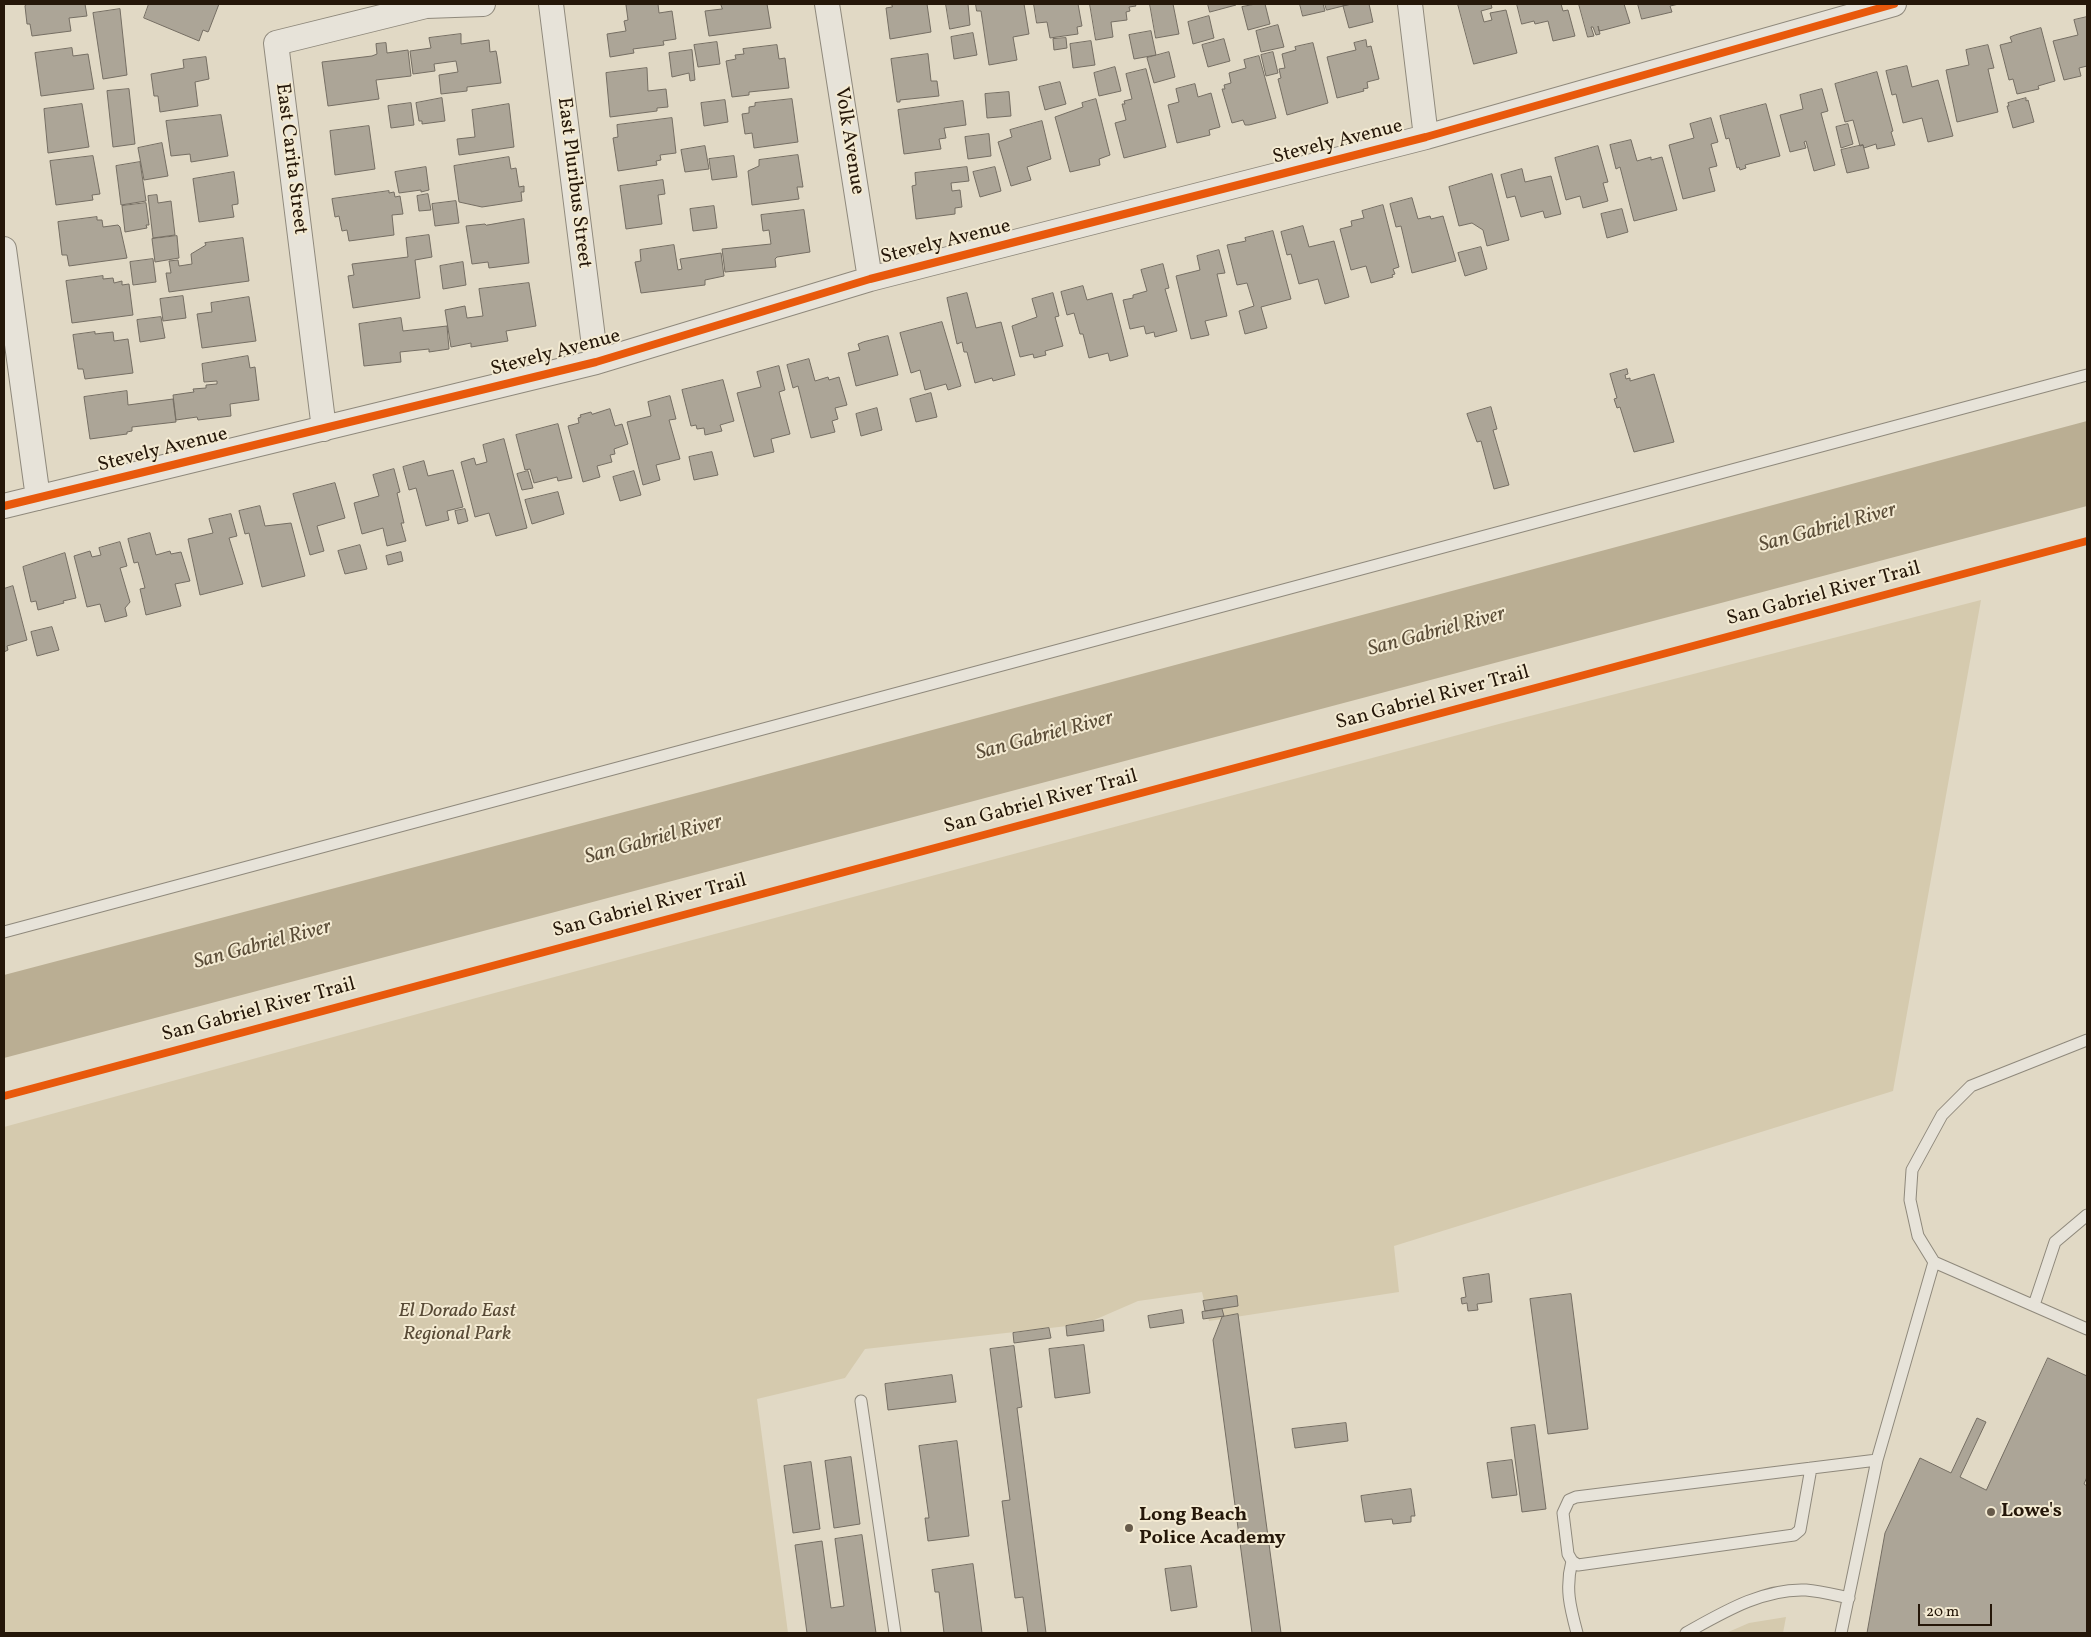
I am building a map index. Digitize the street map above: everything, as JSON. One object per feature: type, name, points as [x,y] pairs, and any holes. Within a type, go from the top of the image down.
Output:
[{"type":"street","name":"East Carita Street","points":[[324,429],[276,43],[426,6],[483,4]]},
{"type":"street","name":"East Pluribus Street","points":[[551,4],[596,362]]},
{"type":"street","name":"Volk Avenue","points":[[827,4],[870,279]]},
{"type":"street","points":[[1410,4],[1426,137]]},
{"type":"street","name":"Stevely Avenue","points":[[4,506],[596,362],[870,279],[1426,137],[1894,4]]},
{"type":"street","points":[[4,249],[38,498]]},
{"type":"lane","points":[[4,932],[2087,375]]},
{"type":"lane","points":[[2087,1040],[1971,1086],[1942,1115],[1912,1170],[1910,1200],[1918,1236],[1934,1262],[2087,1328]]},
{"type":"lane","points":[[2034,1304],[2055,1242],[2087,1215]]},
{"type":"lane","points":[[1841,1633],[1877,1460],[1934,1262]]},
{"type":"lane","points":[[861,1401],[895,1633]]},
{"type":"lane","points":[[1811,1468],[1800,1530],[1794,1535],[1578,1565],[1572,1561],[1568,1554],[1563,1513],[1569,1500],[1576,1496],[1877,1460]]},
{"type":"lane","points":[[1572,1561],[1567,1579],[1568,1597],[1577,1633]]},
{"type":"lane","points":[[1686,1633],[1730,1609],[1774,1594],[1806,1590],[1849,1598]]},
{"type":"green space","name":"El Dorado East Regional Park","points":[[1981,600],[1893,1091],[1394,1246],[1399,1292],[1209,1321],[1202,1292],[1138,1301],[1085,1324],[865,1349],[845,1378],[757,1399],[788,1633],[4,1633],[4,1127],[476,998],[1499,724]]},
{"type":"green space","points":[[1786,1617],[1783,1633],[1726,1633],[1749,1623]]},
{"type":"water","name":"San Gabriel River","points":[[2087,421],[2087,506],[4,1058],[4,975],[708,790]]},
{"type":"building","points":[[28,4],[85,4],[87,16],[69,18],[71,31],[32,36],[30,24],[27,24],[25,6]]},
{"type":"building","points":[[149,4],[219,4],[208,32],[203,30],[199,41],[144,18]]},
{"type":"building","points":[[658,4],[659,13],[672,11],[676,39],[663,41],[664,45],[633,49],[634,53],[610,57],[607,34],[626,31],[624,21],[628,20],[626,5]]},
{"type":"building","points":[[721,4],[767,4],[771,28],[709,36],[705,11],[722,9]]},
{"type":"building","points":[[892,4],[927,4],[931,32],[890,39],[886,8],[892,7]]},
{"type":"building","points":[[946,4],[968,4],[970,25],[950,29]]},
{"type":"building","points":[[976,4],[1024,4],[1029,34],[1013,37],[1017,60],[989,65],[981,11],[977,11]]},
{"type":"building","points":[[1034,4],[1078,4],[1082,26],[1077,27],[1078,34],[1050,38],[1047,22],[1037,23]]},
{"type":"building","points":[[1090,4],[1135,4],[1136,6],[1129,7],[1130,11],[1126,12],[1127,20],[1111,22],[1113,37],[1096,40]]},
{"type":"building","points":[[1150,4],[1173,4],[1179,34],[1156,38]]},
{"type":"building","points":[[1208,4],[1235,4],[1236,5],[1210,12]]},
{"type":"building","points":[[1265,4],[1270,24],[1248,30],[1242,7]]},
{"type":"building","points":[[1300,4],[1323,4],[1325,11],[1303,16]]},
{"type":"building","points":[[1325,4],[1351,4],[1327,10]]},
{"type":"building","points":[[1369,4],[1373,22],[1349,28],[1343,6]]},
{"type":"building","points":[[1458,4],[1491,4],[1492,8],[1481,11],[1484,22],[1492,20],[1490,13],[1506,10],[1517,53],[1474,64]]},
{"type":"building","points":[[1517,4],[1561,4],[1563,11],[1568,10],[1575,36],[1553,41],[1548,21],[1535,24],[1534,21],[1522,24]]},
{"type":"building","points":[[1579,4],[1624,4],[1630,23],[1599,31],[1600,34],[1596,35],[1593,27],[1591,27],[1594,36],[1588,37]]},
{"type":"building","points":[[1638,4],[1679,4],[1670,6],[1672,12],[1642,19]]},
{"type":"building","points":[[120,9],[127,75],[103,79],[93,13]]},
{"type":"building","points":[[1209,16],[1214,38],[1193,44],[1188,22]]},
{"type":"building","points":[[2087,17],[2087,66],[2079,68],[2081,76],[2064,80],[2053,41],[2078,35],[2074,20]]},
{"type":"building","points":[[1278,25],[1284,47],[1261,52],[1256,31]]},
{"type":"building","points":[[2041,28],[2055,81],[2038,86],[2039,89],[2017,94],[2013,79],[2009,80],[2000,45],[2012,42],[2010,37]]},
{"type":"building","points":[[1151,31],[1156,55],[1134,59],[1129,35]]},
{"type":"building","points":[[973,33],[977,55],[954,59],[951,37]]},
{"type":"building","points":[[461,34],[461,44],[489,40],[490,52],[496,51],[501,83],[467,87],[467,91],[441,94],[439,75],[458,72],[456,61],[434,64],[435,71],[413,74],[410,51],[431,48],[429,38]]},
{"type":"building","points":[[1066,38],[1067,48],[1054,50],[1053,39]]},
{"type":"building","points":[[1224,39],[1230,61],[1208,67],[1202,45]]},
{"type":"building","points":[[1366,40],[1367,47],[1371,46],[1379,79],[1367,82],[1368,88],[1363,89],[1364,91],[1337,98],[1327,57],[1356,50],[1354,43]]},
{"type":"building","points":[[1091,41],[1095,65],[1073,68],[1070,44]]},
{"type":"building","points":[[717,42],[720,64],[698,67],[694,45]]},
{"type":"building","points":[[386,43],[387,53],[408,50],[411,76],[376,80],[379,99],[328,106],[322,62],[372,56],[377,54],[376,44]]},
{"type":"building","points":[[1313,43],[1328,103],[1287,115],[1278,79],[1281,78],[1279,69],[1285,68],[1282,54],[1296,50],[1295,47]]},
{"type":"building","points":[[777,45],[779,59],[785,58],[789,88],[749,92],[749,95],[732,97],[726,61],[736,59],[735,55],[744,54],[743,49]]},
{"type":"building","points":[[1988,45],[1994,68],[1988,69],[1998,112],[1957,122],[1946,70],[1969,65],[1966,50]]},
{"type":"building","points":[[72,48],[73,56],[88,54],[94,89],[41,96],[35,53]]},
{"type":"building","points":[[692,50],[695,80],[690,81],[689,73],[672,77],[669,53]]},
{"type":"building","points":[[1169,52],[1175,77],[1154,83],[1147,58]]},
{"type":"building","points":[[1273,52],[1278,73],[1266,76],[1261,55]]},
{"type":"building","points":[[928,54],[931,81],[937,81],[939,96],[900,100],[900,102],[897,102],[891,59]]},
{"type":"building","points":[[1259,56],[1276,118],[1249,125],[1245,125],[1243,120],[1232,123],[1222,89],[1225,89],[1224,85],[1231,83],[1229,73],[1246,68],[1244,60]]},
{"type":"building","points":[[206,57],[209,79],[195,82],[198,106],[160,112],[158,96],[154,96],[151,74],[184,68],[183,60]]},
{"type":"building","points":[[1907,66],[1912,87],[1938,80],[1953,136],[1928,142],[1922,118],[1903,123],[1896,94],[1892,95],[1886,71]]},
{"type":"building","points":[[1115,67],[1121,91],[1099,96],[1094,73]]},
{"type":"building","points":[[647,68],[648,91],[666,89],[668,107],[657,108],[657,111],[610,117],[606,73]]},
{"type":"building","points":[[1146,69],[1166,147],[1124,158],[1115,123],[1126,120],[1122,104],[1125,104],[1124,101],[1132,99],[1126,74]]},
{"type":"building","points":[[1877,72],[1895,145],[1877,149],[1876,144],[1864,148],[1863,145],[1860,146],[1853,120],[1845,122],[1835,84]]},
{"type":"building","points":[[1060,82],[1066,104],[1045,110],[1039,87]]},
{"type":"building","points":[[1195,84],[1198,97],[1211,93],[1220,127],[1209,130],[1210,135],[1177,143],[1168,105],[1179,102],[1176,89]]},
{"type":"building","points":[[129,89],[135,144],[113,147],[107,91]]},
{"type":"building","points":[[1822,89],[1828,111],[1821,113],[1835,165],[1814,171],[1806,141],[1804,142],[1806,148],[1790,152],[1780,115],[1803,109],[1800,95]]},
{"type":"building","points":[[1009,92],[1011,116],[987,118],[985,94]]},
{"type":"building","points":[[442,98],[445,121],[422,124],[422,121],[419,121],[416,103]]},
{"type":"building","points":[[2026,98],[2034,122],[2013,128],[2007,106],[2009,106],[2008,103]]},
{"type":"building","points":[[792,99],[798,142],[754,148],[752,133],[745,134],[742,114],[749,113],[749,107],[755,106],[755,103]]},
{"type":"building","points":[[1096,99],[1110,155],[1099,159],[1100,165],[1070,172],[1055,117],[1083,107],[1082,103]]},
{"type":"building","points":[[725,100],[728,122],[704,126],[701,103]]},
{"type":"building","points":[[963,101],[966,125],[944,128],[946,138],[939,139],[941,149],[904,154],[898,110]]},
{"type":"building","points":[[411,103],[414,125],[391,128],[388,106]]},
{"type":"building","points":[[82,104],[89,147],[48,153],[44,109]]},
{"type":"building","points":[[509,104],[514,147],[459,155],[457,139],[475,137],[472,110]]},
{"type":"building","points":[[1766,104],[1780,156],[1745,165],[1746,168],[1740,170],[1739,167],[1737,168],[1729,138],[1726,139],[1720,116]]},
{"type":"building","points":[[221,115],[228,156],[191,162],[190,154],[171,156],[166,121]]},
{"type":"building","points":[[672,118],[676,153],[660,155],[661,160],[656,161],[657,165],[618,171],[613,138],[618,137],[617,125]]},
{"type":"building","points":[[1711,118],[1718,142],[1711,144],[1717,166],[1709,168],[1715,191],[1683,199],[1669,145],[1694,138],[1690,124]]},
{"type":"building","points":[[1042,121],[1051,159],[1027,167],[1031,180],[1011,186],[998,142],[1012,137],[1010,130]]},
{"type":"building","points":[[1848,124],[1853,144],[1841,148],[1836,127]]},
{"type":"building","points":[[369,126],[375,169],[335,175],[330,131]]},
{"type":"building","points":[[989,134],[991,156],[968,159],[965,137]]},
{"type":"building","points":[[1631,140],[1637,161],[1651,157],[1651,160],[1662,157],[1677,210],[1634,221],[1620,167],[1616,169],[1610,145]]},
{"type":"building","points":[[162,143],[168,176],[144,180],[138,148]]},
{"type":"building","points":[[1863,145],[1869,168],[1847,173],[1841,150]]},
{"type":"building","points":[[705,146],[709,169],[685,172],[681,150]]},
{"type":"building","points":[[1598,146],[1608,182],[1603,183],[1608,201],[1583,208],[1580,196],[1566,200],[1555,158]]},
{"type":"building","points":[[798,155],[803,187],[797,187],[799,199],[752,205],[748,171],[759,166],[759,160]]},
{"type":"building","points":[[93,156],[100,194],[92,195],[93,200],[56,205],[50,161]]},
{"type":"building","points":[[734,156],[737,177],[712,180],[709,159]]},
{"type":"building","points":[[509,157],[511,169],[516,168],[519,187],[524,186],[524,192],[521,192],[522,201],[482,207],[459,202],[454,166]]},
{"type":"building","points":[[140,162],[146,201],[121,205],[116,166]]},
{"type":"building","points":[[426,167],[429,190],[399,193],[395,172]]},
{"type":"building","points":[[967,167],[969,181],[951,183],[952,191],[960,190],[962,207],[955,208],[955,214],[916,219],[912,186],[916,185],[915,173]]},
{"type":"building","points":[[995,167],[1001,191],[980,197],[973,172]]},
{"type":"building","points":[[1522,169],[1525,182],[1551,176],[1561,214],[1545,218],[1543,211],[1521,217],[1515,196],[1507,198],[1501,175]]},
{"type":"building","points":[[234,172],[238,204],[232,205],[234,217],[199,222],[193,179]]},
{"type":"building","points":[[1492,174],[1509,240],[1487,246],[1483,230],[1472,223],[1459,226],[1449,187]]},
{"type":"building","points":[[663,180],[665,194],[658,195],[662,224],[626,229],[620,186]]},
{"type":"building","points":[[389,191],[389,193],[394,192],[395,197],[400,196],[403,214],[392,215],[394,235],[349,241],[347,230],[342,231],[339,216],[335,217],[332,199]]},
{"type":"building","points":[[428,194],[431,210],[419,211],[417,196]]},
{"type":"building","points":[[157,195],[158,203],[171,201],[175,235],[153,238],[148,196]]},
{"type":"building","points":[[1412,198],[1418,219],[1430,216],[1431,219],[1443,216],[1456,261],[1412,273],[1401,226],[1396,227],[1390,204]]},
{"type":"building","points":[[456,201],[459,223],[435,226],[432,204]]},
{"type":"building","points":[[146,203],[149,225],[146,225],[147,228],[125,232],[122,206]]},
{"type":"building","points":[[1383,205],[1399,267],[1393,269],[1395,274],[1392,275],[1393,277],[1371,283],[1366,266],[1351,270],[1340,229],[1352,226],[1351,221],[1364,218],[1362,211]]},
{"type":"building","points":[[714,206],[717,228],[693,231],[690,209]]},
{"type":"building","points":[[1622,209],[1628,232],[1607,238],[1601,214]]},
{"type":"building","points":[[804,210],[810,252],[777,257],[775,259],[776,267],[725,272],[722,249],[771,244],[769,230],[763,231],[761,215]]},
{"type":"building","points":[[97,217],[97,220],[102,220],[103,227],[118,225],[120,227],[127,258],[69,266],[67,255],[62,255],[58,222]]},
{"type":"building","points":[[524,219],[529,263],[489,268],[488,262],[472,264],[466,226]]},
{"type":"building","points":[[1303,226],[1309,247],[1334,241],[1349,297],[1325,304],[1318,279],[1299,284],[1291,254],[1287,255],[1281,232]]},
{"type":"building","points":[[1273,231],[1291,299],[1261,307],[1267,328],[1245,334],[1239,311],[1254,306],[1247,283],[1237,285],[1227,245],[1246,241],[1245,238]]},
{"type":"building","points":[[429,235],[432,257],[415,260],[420,298],[353,308],[348,276],[354,275],[352,264],[408,257],[406,238]]},
{"type":"building","points":[[177,236],[179,258],[155,262],[152,239]]},
{"type":"building","points":[[243,238],[249,281],[169,292],[166,273],[171,273],[169,261],[178,260],[179,266],[192,264],[191,254],[206,245],[205,243]]},
{"type":"building","points":[[674,245],[678,270],[682,269],[680,259],[721,253],[724,276],[705,280],[705,285],[641,293],[635,262],[641,261],[640,250]]},
{"type":"building","points":[[1481,247],[1487,269],[1465,276],[1458,253]]},
{"type":"building","points":[[1219,250],[1225,273],[1217,274],[1227,316],[1205,321],[1209,335],[1191,339],[1176,276],[1200,270],[1197,256]]},
{"type":"building","points":[[153,259],[156,282],[133,285],[130,262]]},
{"type":"building","points":[[463,262],[466,285],[443,289],[440,266]]},
{"type":"building","points":[[1163,264],[1169,288],[1165,289],[1177,331],[1155,337],[1154,332],[1146,334],[1144,326],[1130,329],[1123,300],[1133,298],[1133,295],[1147,291],[1141,270]]},
{"type":"building","points":[[103,276],[103,279],[113,278],[114,283],[122,281],[122,285],[129,284],[133,315],[72,323],[66,281]]},
{"type":"building","points":[[529,283],[536,326],[506,331],[508,341],[471,347],[471,343],[451,347],[445,310],[465,306],[467,318],[483,316],[479,289]]},
{"type":"building","points":[[1083,286],[1087,300],[1112,293],[1128,356],[1110,361],[1108,353],[1089,358],[1083,334],[1080,334],[1074,313],[1067,315],[1061,292]]},
{"type":"building","points":[[967,293],[976,328],[1001,322],[1015,375],[993,381],[992,378],[975,383],[967,352],[964,352],[962,342],[957,344],[947,298]]},
{"type":"building","points":[[1053,293],[1059,316],[1055,317],[1063,346],[1045,351],[1046,355],[1034,358],[1033,354],[1020,357],[1012,326],[1037,317],[1032,299]]},
{"type":"building","points":[[183,296],[186,318],[163,321],[160,299]]},
{"type":"building","points":[[249,297],[256,341],[202,348],[197,314],[212,312],[211,303]]},
{"type":"building","points":[[161,317],[165,338],[140,342],[137,320]]},
{"type":"building","points":[[401,318],[403,331],[447,326],[449,349],[429,352],[429,349],[400,352],[401,362],[364,366],[359,324]]},
{"type":"building","points":[[942,322],[961,386],[948,390],[946,384],[925,390],[920,370],[911,373],[900,333]]},
{"type":"building","points":[[95,332],[95,334],[113,332],[114,341],[128,339],[133,373],[85,379],[83,369],[78,369],[73,335]]},
{"type":"building","points":[[888,336],[898,375],[856,386],[848,353],[860,350],[858,344]]},
{"type":"building","points":[[248,356],[250,368],[255,367],[259,400],[230,404],[231,416],[198,420],[197,417],[176,420],[173,395],[194,392],[193,389],[206,388],[206,385],[217,384],[217,381],[204,382],[202,364]]},
{"type":"building","points":[[809,359],[815,381],[828,377],[829,380],[839,377],[847,405],[835,408],[838,419],[832,421],[835,432],[811,438],[798,386],[793,388],[787,365]]},
{"type":"building","points":[[779,366],[785,390],[779,392],[790,434],[771,439],[774,452],[754,457],[737,393],[761,387],[757,372]]},
{"type":"building","points":[[1627,369],[1626,379],[1630,378],[1630,381],[1654,374],[1674,442],[1634,452],[1620,407],[1617,408],[1614,399],[1617,398],[1610,374]]},
{"type":"building","points":[[723,380],[734,421],[720,425],[722,431],[705,435],[704,428],[697,429],[696,425],[691,426],[682,390]]},
{"type":"building","points":[[127,391],[128,405],[173,399],[176,422],[132,427],[132,431],[127,432],[127,434],[90,439],[84,397]]},
{"type":"building","points":[[931,393],[937,417],[916,422],[910,399]]},
{"type":"building","points":[[670,396],[676,419],[669,420],[680,459],[656,465],[660,480],[643,485],[627,422],[651,416],[648,402]]},
{"type":"building","points":[[1491,407],[1497,429],[1493,430],[1509,485],[1494,489],[1481,441],[1477,442],[1467,414]]},
{"type":"building","points":[[877,408],[882,430],[861,436],[856,414]]},
{"type":"building","points":[[610,409],[615,426],[622,424],[628,444],[614,449],[615,454],[610,455],[612,462],[597,466],[600,477],[583,482],[568,426],[579,423],[578,418],[581,417],[580,415]]},
{"type":"building","points":[[558,424],[572,478],[558,481],[557,477],[534,483],[530,469],[525,470],[516,435]]},
{"type":"building","points":[[504,439],[527,528],[496,536],[489,513],[475,517],[461,462],[474,458],[476,465],[487,462],[483,445]]},
{"type":"building","points":[[712,452],[718,475],[694,480],[689,457]]},
{"type":"building","points":[[424,461],[428,476],[453,470],[463,507],[447,511],[449,520],[426,526],[416,488],[409,490],[403,467]]},
{"type":"building","points":[[394,469],[400,492],[397,493],[404,523],[401,523],[406,541],[387,546],[383,528],[362,534],[354,503],[379,496],[373,475]]},
{"type":"building","points":[[528,471],[533,488],[522,490],[517,474]]},
{"type":"building","points":[[634,471],[641,495],[620,501],[613,477]]},
{"type":"building","points":[[335,483],[345,518],[317,526],[324,551],[310,555],[293,494]]},
{"type":"building","points":[[558,492],[564,514],[532,524],[525,500]]},
{"type":"building","points":[[260,506],[265,526],[291,523],[305,576],[262,587],[249,533],[245,534],[239,511]]},
{"type":"building","points":[[465,509],[468,521],[458,524],[455,511]]},
{"type":"building","points":[[231,514],[237,536],[229,538],[243,584],[200,595],[188,539],[213,533],[209,519]]},
{"type":"building","points":[[150,533],[156,555],[170,551],[171,554],[181,552],[190,581],[175,584],[181,606],[146,615],[140,589],[145,588],[138,562],[134,563],[128,539]]},
{"type":"building","points":[[120,542],[127,566],[120,568],[130,602],[125,608],[127,616],[105,622],[100,604],[87,607],[74,556],[90,551],[92,557],[101,555],[99,548]]},
{"type":"building","points":[[360,545],[367,569],[345,574],[338,551]]},
{"type":"building","points":[[401,552],[403,561],[388,565],[386,556]]},
{"type":"building","points":[[65,553],[76,598],[38,610],[36,601],[31,602],[23,567]]},
{"type":"building","points":[[13,586],[27,640],[7,646],[8,650],[4,652],[4,589]]},
{"type":"building","points":[[52,627],[59,650],[37,656],[31,632]]},
{"type":"building","points":[[1489,1274],[1492,1302],[1477,1304],[1478,1310],[1468,1311],[1467,1303],[1462,1304],[1461,1298],[1466,1297],[1463,1278]]},
{"type":"building","points":[[1571,1294],[1588,1429],[1548,1434],[1530,1299]]},
{"type":"building","points":[[1237,1296],[1238,1306],[1205,1311],[1203,1301]]},
{"type":"building","points":[[1222,1309],[1224,1316],[1203,1319],[1202,1312]]},
{"type":"building","points":[[1182,1310],[1184,1323],[1150,1328],[1148,1316]]},
{"type":"building","points":[[1238,1314],[1281,1633],[1252,1633],[1213,1340],[1222,1317]]},
{"type":"building","points":[[1103,1320],[1104,1331],[1067,1336],[1066,1326]]},
{"type":"building","points":[[1049,1328],[1051,1338],[1014,1343],[1013,1333]]},
{"type":"building","points":[[1084,1345],[1090,1393],[1055,1398],[1049,1349]]},
{"type":"building","points":[[1014,1346],[1022,1407],[1017,1408],[1046,1633],[1028,1633],[1023,1597],[1015,1598],[1002,1501],[1010,1500],[990,1349]]},
{"type":"building","name":"Lowe's","points":[[2048,1358],[2087,1376],[2087,1477],[2084,1484],[2087,1486],[2087,1633],[1867,1633],[1885,1533],[1920,1458],[1951,1473],[1977,1418],[1986,1422],[1960,1477],[1986,1490]]},
{"type":"building","points":[[952,1375],[956,1402],[888,1410],[885,1384]]},
{"type":"building","points":[[1346,1423],[1348,1441],[1295,1448],[1292,1429]]},
{"type":"building","points":[[1535,1425],[1546,1509],[1522,1512],[1511,1428]]},
{"type":"building","points":[[957,1441],[969,1536],[928,1541],[925,1518],[929,1518],[919,1446]]},
{"type":"building","points":[[851,1457],[860,1524],[834,1528],[825,1461]]},
{"type":"building","points":[[1512,1460],[1517,1495],[1492,1498],[1487,1463]]},
{"type":"building","points":[[811,1462],[820,1529],[793,1533],[784,1466]]},
{"type":"building","points":[[1411,1489],[1415,1516],[1411,1516],[1411,1522],[1393,1524],[1392,1519],[1365,1522],[1361,1496]]},
{"type":"building","points":[[862,1535],[876,1633],[807,1633],[795,1545],[822,1541],[831,1608],[844,1606],[835,1539]]},
{"type":"building","points":[[973,1564],[982,1633],[944,1633],[939,1592],[935,1592],[932,1570]]},
{"type":"building","points":[[1191,1566],[1197,1607],[1171,1611],[1165,1569]]},
{"type":"cycle path","points":[[4,506],[596,362],[870,279],[1426,137],[1894,4]]},
{"type":"cycle path","name":"San Gabriel River Trail","points":[[4,1096],[2087,541]]},
{"type":"place","name":"Lowe's","points":[[1991,1512]]},
{"type":"place","name":"Long Beach Police Academy","points":[[1129,1528]]}]
